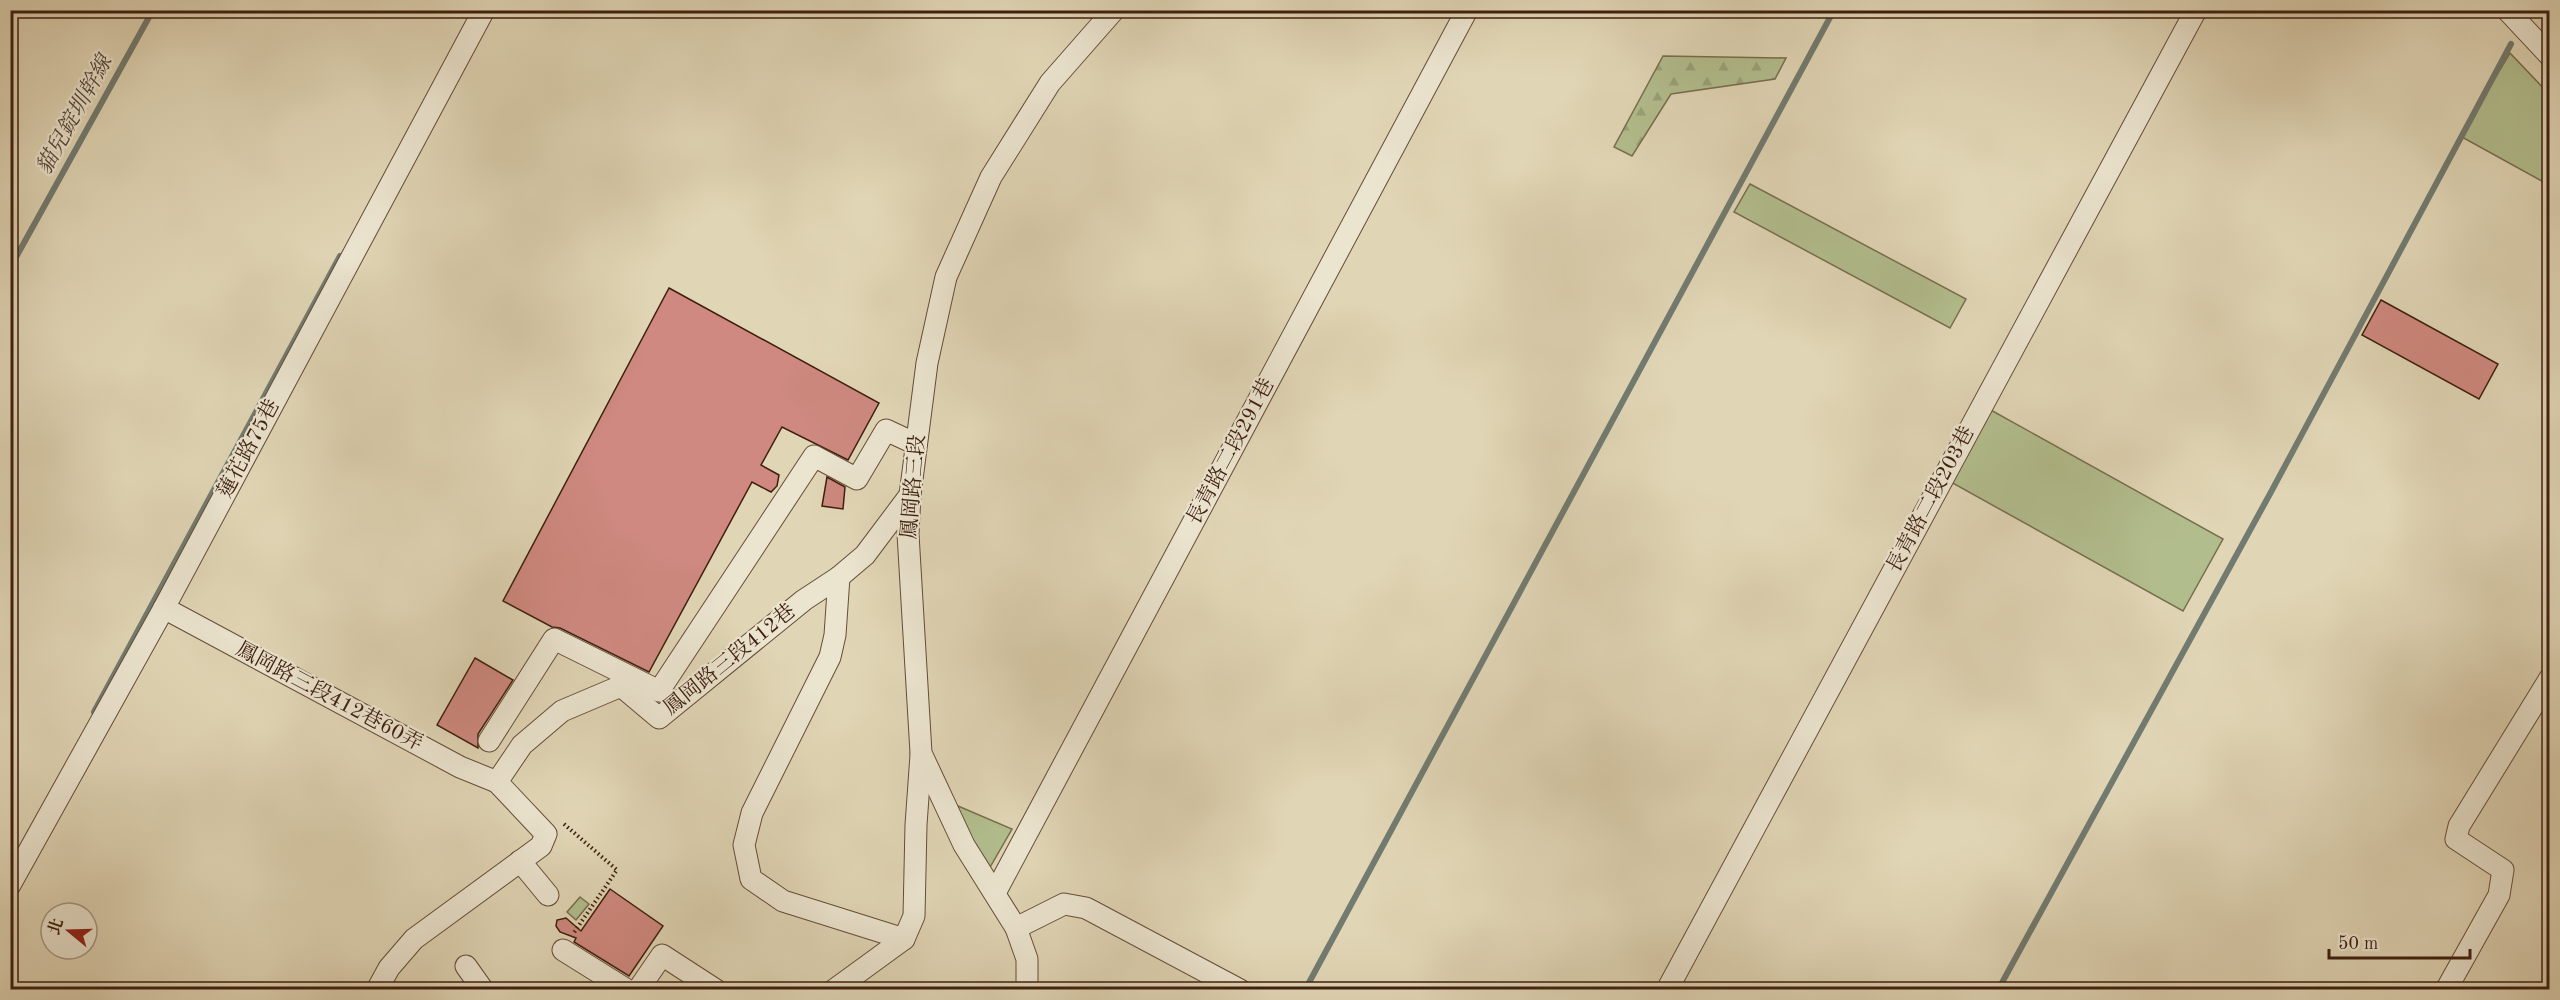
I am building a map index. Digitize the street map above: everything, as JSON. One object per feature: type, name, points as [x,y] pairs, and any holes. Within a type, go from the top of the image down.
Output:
[{"type":"street","name":"蓮花路75巷","points":[[10,885],[164,608],[484,10]]},
{"type":"street","name":"鳳岡路三段","points":[[1026,990],[1027,959],[1016,928],[964,845],[921,753],[908,534],[910,495],[927,363],[946,277],[991,177],[1050,83],[1114,10]]},
{"type":"street","name":"長青路二段291巷","points":[[995,893],[1467,10]]},
{"type":"street","name":"長青路二段203巷","points":[[1667,990],[2196,10]]},
{"type":"street","points":[[2506,10],[2550,56]]},
{"type":"street","points":[[489,741],[554,639],[658,691],[814,456],[857,479],[886,430],[916,444]]},
{"type":"street","name":"鳳岡路三段412巷","points":[[497,782],[522,745],[562,711],[621,686],[659,718],[804,600],[839,577],[865,555],[910,495]]},
{"type":"street","points":[[839,577],[835,635],[830,657],[752,813],[744,845],[750,879],[783,901],[904,939]]},
{"type":"street","name":"鳳岡路三段412巷60弄","points":[[164,608],[460,767],[497,782]]},
{"type":"street","points":[[2446,990],[2499,895],[2503,870],[2456,839],[2459,826],[2550,678]]},
{"type":"street","points":[[834,990],[904,939],[914,916],[916,825],[921,753]]},
{"type":"street","points":[[376,990],[389,968],[414,939],[541,846],[546,834],[497,782]]},
{"type":"street","points":[[520,861],[548,895]]},
{"type":"street","points":[[1016,928],[1064,904],[1086,908],[1240,990]]},
{"type":"street","points":[[563,950],[627,990]]},
{"type":"street","points":[[638,990],[662,955],[716,990]]},
{"type":"street","points":[[466,966],[483,990]]},
{"type":"path","points":[[546,834],[562,823],[617,870],[563,950]]},
{"type":"green space","points":[[2510,53],[2549,94],[2549,185],[2460,136]]},
{"type":"green space","points":[[1663,56],[1786,58],[1775,79],[1671,94],[1632,156],[1614,147]]},
{"type":"green space","points":[[1750,184],[1966,299],[1950,328],[1734,212]]},
{"type":"green space","points":[[1989,409],[2223,539],[2183,611],[1949,481]]},
{"type":"green space","points":[[951,803],[1012,829],[989,869]]},
{"type":"green space","points":[[580,897],[589,904],[576,920],[567,912]]},
{"type":"building","points":[[669,288],[879,403],[848,460],[782,427],[761,465],[779,475],[777,486],[771,492],[752,482],[649,672],[560,628],[552,627],[503,601]]},
{"type":"building","points":[[2381,300],[2498,364],[2479,399],[2362,335]]},
{"type":"building","points":[[827,477],[845,487],[843,509],[822,506]]},
{"type":"building","points":[[475,658],[513,680],[478,734],[478,748],[437,725]]},
{"type":"building","points":[[610,889],[663,926],[629,976],[574,942],[576,938],[560,932],[556,926],[557,920],[566,918],[581,931]]},
{"type":"waterway","name":"貓兒錠圳幹線","points":[[10,268],[153,10]]},
{"type":"waterway","points":[[1305,990],[1834,10]]},
{"type":"waterway","points":[[1998,990],[2271,492],[2511,44]]},
{"type":"waterway","points":[[94,712],[340,256]]}]
